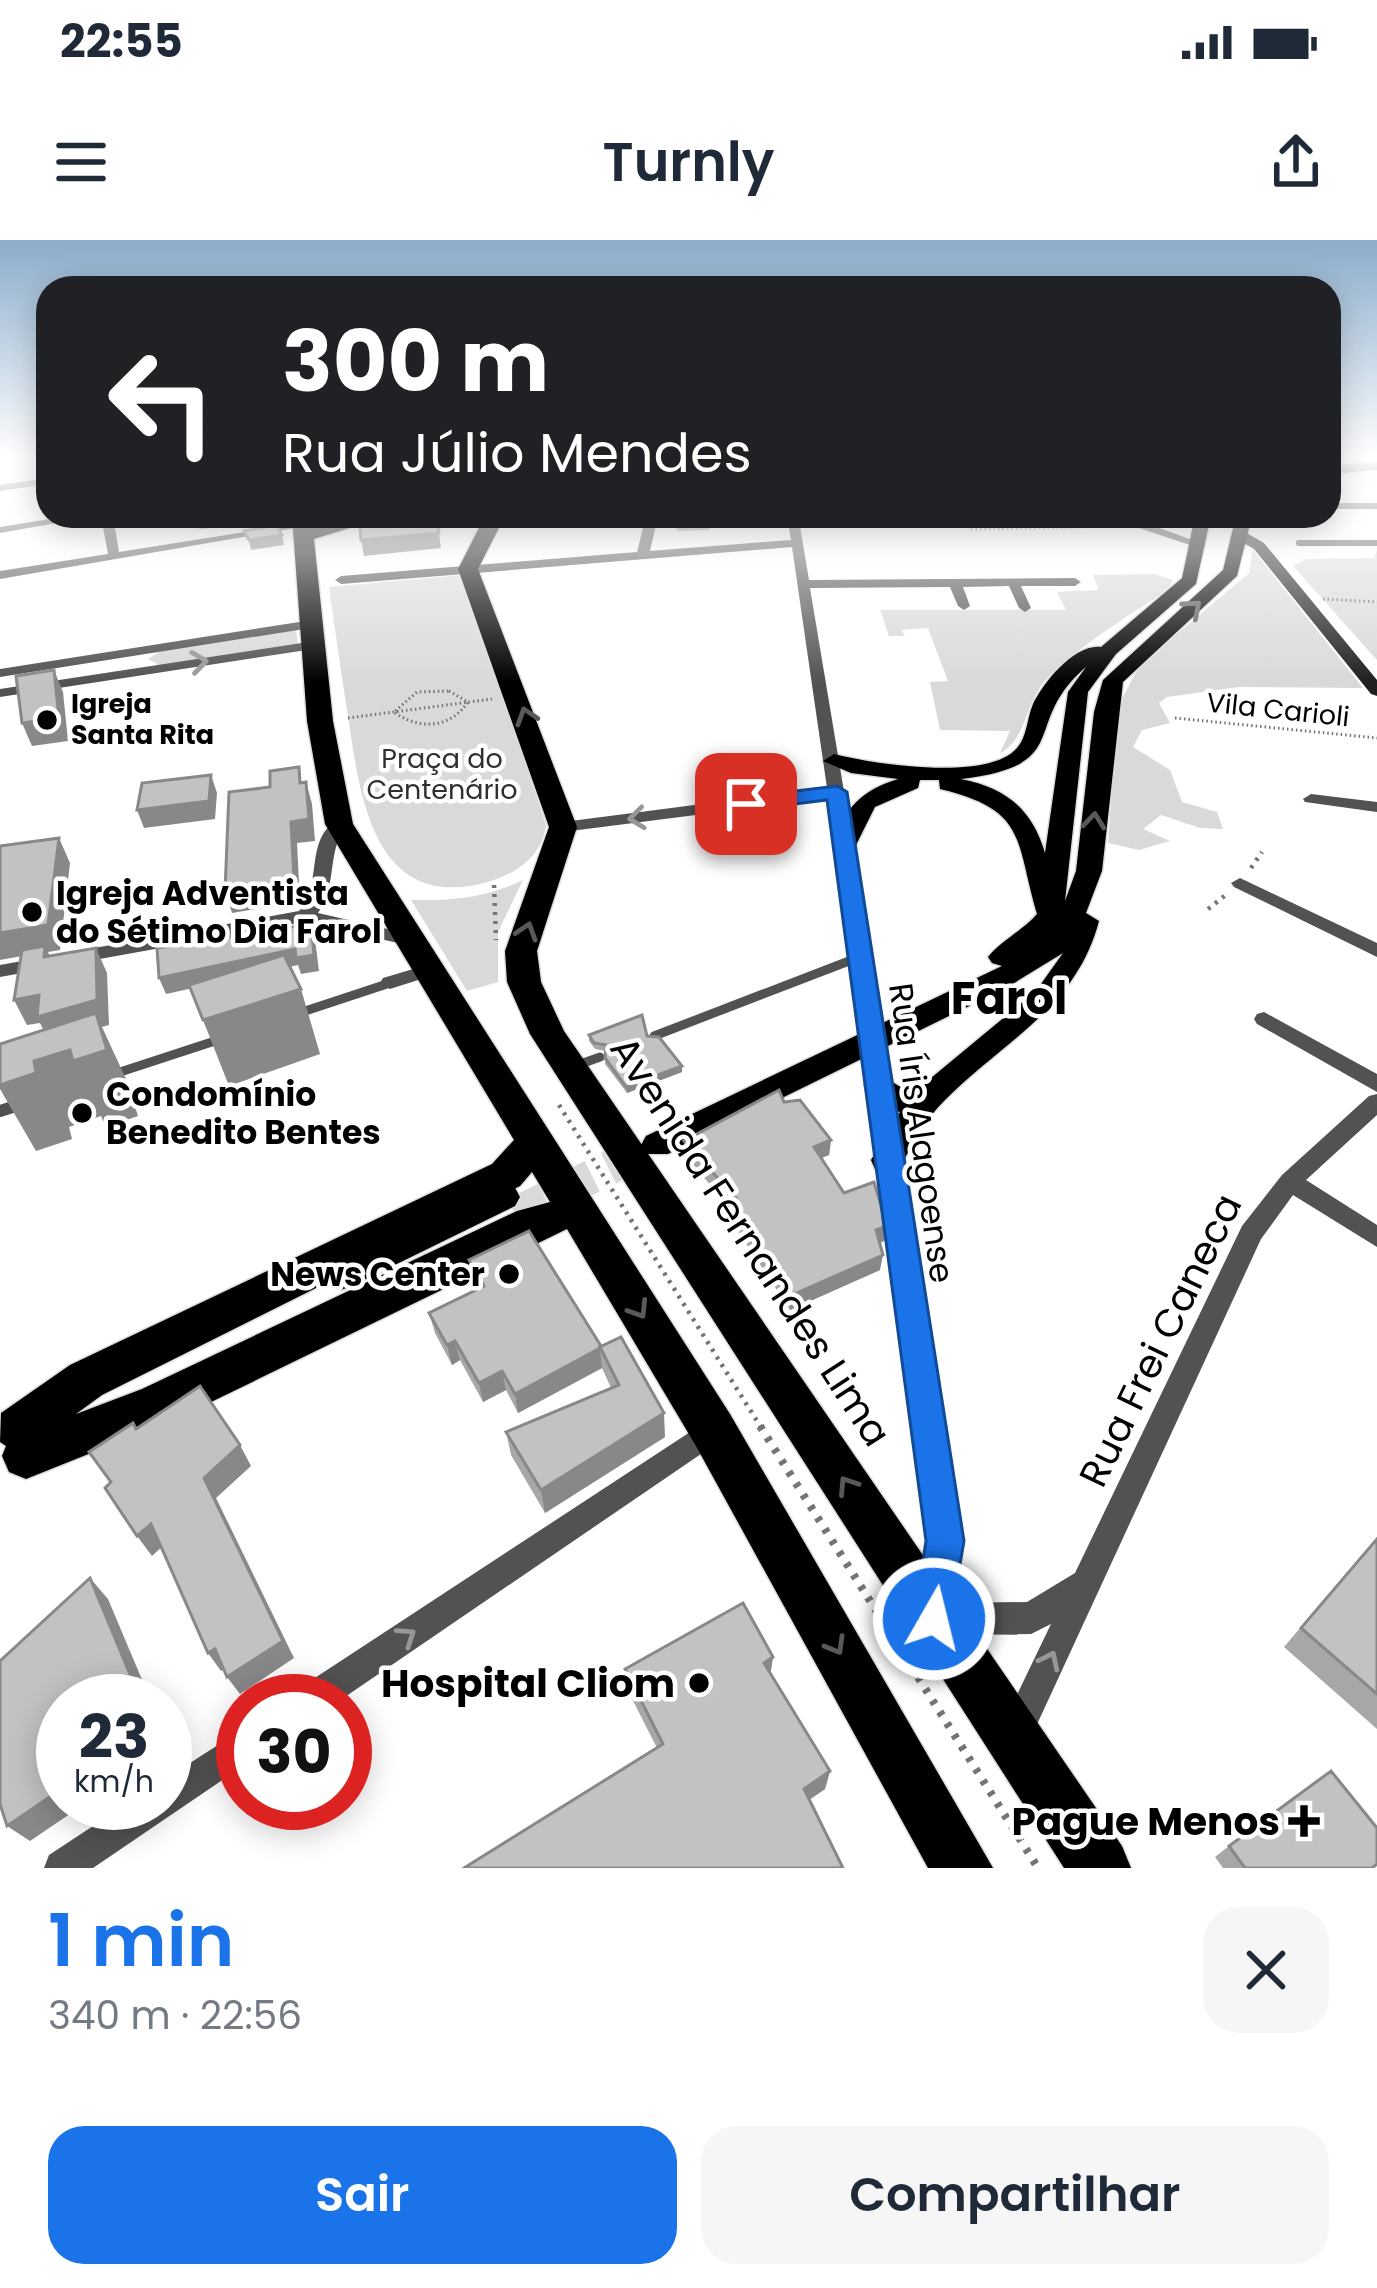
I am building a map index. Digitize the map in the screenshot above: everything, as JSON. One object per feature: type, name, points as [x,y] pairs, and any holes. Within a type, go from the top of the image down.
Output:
[{"type":"highway","points":[[303,531],[328,782],[339,824],[713,1430],[962,1868]]},
{"type":"highway","points":[[483,531],[468,569],[519,696],[563,827]]},
{"type":"highway","name":"Avenida Fernandes Lima","points":[[563,827],[521,951],[524,982],[548,1034],[587,1062],[934,1619],[1100,1868]]},
{"type":"highway","points":[[11,1448],[86,1380],[506,1174],[536,1142]]},
{"type":"highway","points":[[11,1448],[159,1404],[532,1222],[578,1210]]},
{"type":"main road","points":[[1089,871],[1066,932],[1028,965],[649,1138],[1029,940],[1050,915],[1078,692],[1087,674],[1190,580],[1200,544],[1198,531]]},
{"type":"main road","points":[[887,1160],[927,1099],[1026,1021],[1058,985],[1086,927],[1105,712],[1113,680],[1219,586],[1237,559],[1241,531]]},
{"type":"main road","points":[[835,777],[955,772],[1018,760],[1064,675],[1127,635]]},
{"type":"main road","points":[[835,777],[974,787],[1016,809],[1024,819],[1050,915]]},
{"type":"main road","points":[[845,844],[853,816],[865,799],[910,783]]},
{"type":"main road","points":[[879,1084],[898,1101],[927,1099]]},
{"type":"main road","points":[[11,1448],[509,1206]]},
{"type":"street","points":[[110,531],[114,556]]},
{"type":"street","points":[[0,575],[261,531]]},
{"type":"street","points":[[643,554],[648,531]]},
{"type":"street","name":"Rua Íris Alagoense","points":[[795,531],[845,844],[945,1541],[934,1619]]},
{"type":"street","points":[[1169,531],[1200,544]]},
{"type":"street","points":[[1247,531],[1377,691]]},
{"type":"street","points":[[341,580],[796,542]]},
{"type":"street","points":[[1013,582],[1025,608]]},
{"type":"street","points":[[805,584],[1075,582]]},
{"type":"street","points":[[955,583],[964,606]]},
{"type":"street","points":[[0,673],[135,651],[314,635]]},
{"type":"street","points":[[0,693],[314,635]]},
{"type":"street","points":[[135,651],[140,670]]},
{"type":"street","points":[[563,827],[835,777]]},
{"type":"street","points":[[1311,799],[1377,807]]},
{"type":"street","points":[[305,916],[319,902],[326,836],[339,824]]},
{"type":"street","points":[[1240,884],[1377,951]]},
{"type":"street","points":[[0,970],[305,916],[407,939]]},
{"type":"street","points":[[390,983],[430,970]]},
{"type":"street","points":[[1264,1019],[1377,1084]]},
{"type":"street","name":"Rua Frei Caneca","points":[[1012,1740],[1251,1233],[1290,1181],[1377,1102]]},
{"type":"street","points":[[1290,1181],[1377,1238]]},
{"type":"street","points":[[350,1674],[713,1430]]},
{"type":"street","points":[[934,1619],[1031,1618],[1089,1581]]},
{"type":"street","points":[[62,1868],[119,1830]]},
{"type":"lane","points":[[1299,543],[1377,543]]},
{"type":"lane","points":[[654,1036],[863,966]]},
{"type":"lane","points":[[281,1019],[390,983]]},
{"type":"lane","points":[[108,1076],[238,1033]]},
{"type":"lane","points":[[0,1111],[43,1097]]},
{"type":"path","points":[[1300,598],[1377,602]]},
{"type":"path","points":[[394,712],[399,701],[439,689],[468,703]]},
{"type":"path","points":[[348,718],[503,698]]},
{"type":"path","points":[[394,712],[405,722],[429,725],[453,720],[468,703]]},
{"type":"path","name":"Vila Carioli","points":[[1175,718],[1377,738]]},
{"type":"green space","points":[[1253,550],[1363,688],[1239,687],[1167,697],[1159,703],[1170,723],[1142,730],[1133,747],[1170,770],[1182,802],[1217,812],[1223,829],[1200,828],[1161,815],[1143,829],[1170,841],[1139,850],[1108,843],[1118,707],[1139,666],[1249,573]]},
{"type":"green space","points":[[1377,550],[1377,660],[1293,566],[1307,559],[1374,558]]},
{"type":"green space","points":[[1154,574],[1173,580],[1167,591],[1098,636],[1048,677],[1014,741],[1000,753],[1010,731],[940,730],[930,682],[948,681],[928,628],[889,636],[880,610],[1066,610],[1057,592],[1099,590],[1093,575]]},
{"type":"green space","name":"Praça do Centenário","points":[[462,575],[546,825],[534,854],[511,873],[452,887],[421,882],[398,866],[380,842],[368,813],[353,748],[329,587]]},
{"type":"green space","points":[[296,629],[298,645],[161,666],[148,659],[162,650]]},
{"type":"green space","points":[[523,880],[498,932],[498,982],[467,991],[411,900],[468,897]]},
{"type":"building","points":[[244,531],[280,531],[282,535],[249,540]]},
{"type":"building","points":[[360,531],[439,533],[361,540]]},
{"type":"building","points":[[54,670],[59,718],[22,723],[16,676]]},
{"type":"building","points":[[299,767],[300,783],[306,782],[309,819],[291,822],[294,880],[225,891],[229,792],[270,787],[270,771]]},
{"type":"building","points":[[211,775],[209,801],[137,810],[142,783]]},
{"type":"building","points":[[59,838],[48,925],[0,933],[0,846]]},
{"type":"building","points":[[311,924],[314,955],[296,958],[295,949],[159,978],[157,948]]},
{"type":"building","points":[[45,946],[44,957],[96,948],[97,1000],[37,1017],[39,995],[14,1000],[22,950]]},
{"type":"building","points":[[284,955],[301,989],[203,1020],[189,985]]},
{"type":"building","points":[[96,1013],[107,1050],[73,1061],[70,1050],[34,1061],[36,1073],[0,1085],[0,1044]]},
{"type":"building","points":[[642,1015],[647,1036],[659,1037],[682,1066],[626,1087],[605,1058],[606,1045],[594,1043],[589,1035]]},
{"type":"building","points":[[779,1090],[784,1102],[800,1100],[831,1140],[814,1147],[844,1193],[874,1182],[887,1226],[876,1230],[883,1255],[792,1295],[728,1201],[736,1198],[684,1141]]},
{"type":"building","points":[[529,1231],[601,1346],[515,1394],[502,1371],[479,1383],[455,1341],[447,1345],[429,1313],[484,1286],[469,1260]]},
{"type":"building","points":[[621,1337],[664,1413],[541,1490],[506,1432],[619,1385],[600,1347]]},
{"type":"building","points":[[200,1386],[240,1445],[204,1478],[283,1641],[232,1674],[226,1674],[215,1649],[208,1653],[151,1524],[137,1536],[105,1488],[111,1482],[89,1452],[133,1423],[136,1429]]},
{"type":"building","points":[[1377,1539],[1377,1694],[1301,1628]]},
{"type":"building","points":[[90,1578],[130,1674],[36,1674],[36,1806],[7,1826],[0,1804],[0,1661]]},
{"type":"building","points":[[743,1603],[773,1657],[764,1663],[830,1771],[804,1789],[843,1868],[464,1868],[663,1744],[625,1669]]},
{"type":"building","name":"Pague Menos","points":[[1331,1771],[1377,1828],[1377,1864],[1372,1868],[1245,1868],[1229,1846]]},
{"type":"tunnel","points":[[515,1214],[650,1148]]},
{"type":"place","name":"Igreja Santa Rita","points":[[47,720]]},
{"type":"place","name":"Igreja Adventista do Sétimo Dia Farol","points":[[32,912]]},
{"type":"place","name":"Condomínio Benedito Bentes","points":[[82,1113]]},
{"type":"place","name":"News Center","points":[[509,1274]]},
{"type":"place","name":"Hospital Cliom","points":[[699,1683]]},
{"type":"place","name":"Pague Menos","points":[[1304,1821]]},
{"type":"district","name":"Farol","points":[[1009,998]]},
{"type":"route","points":[[746,804],[837,792],[945,1541],[934,1619]]}]
